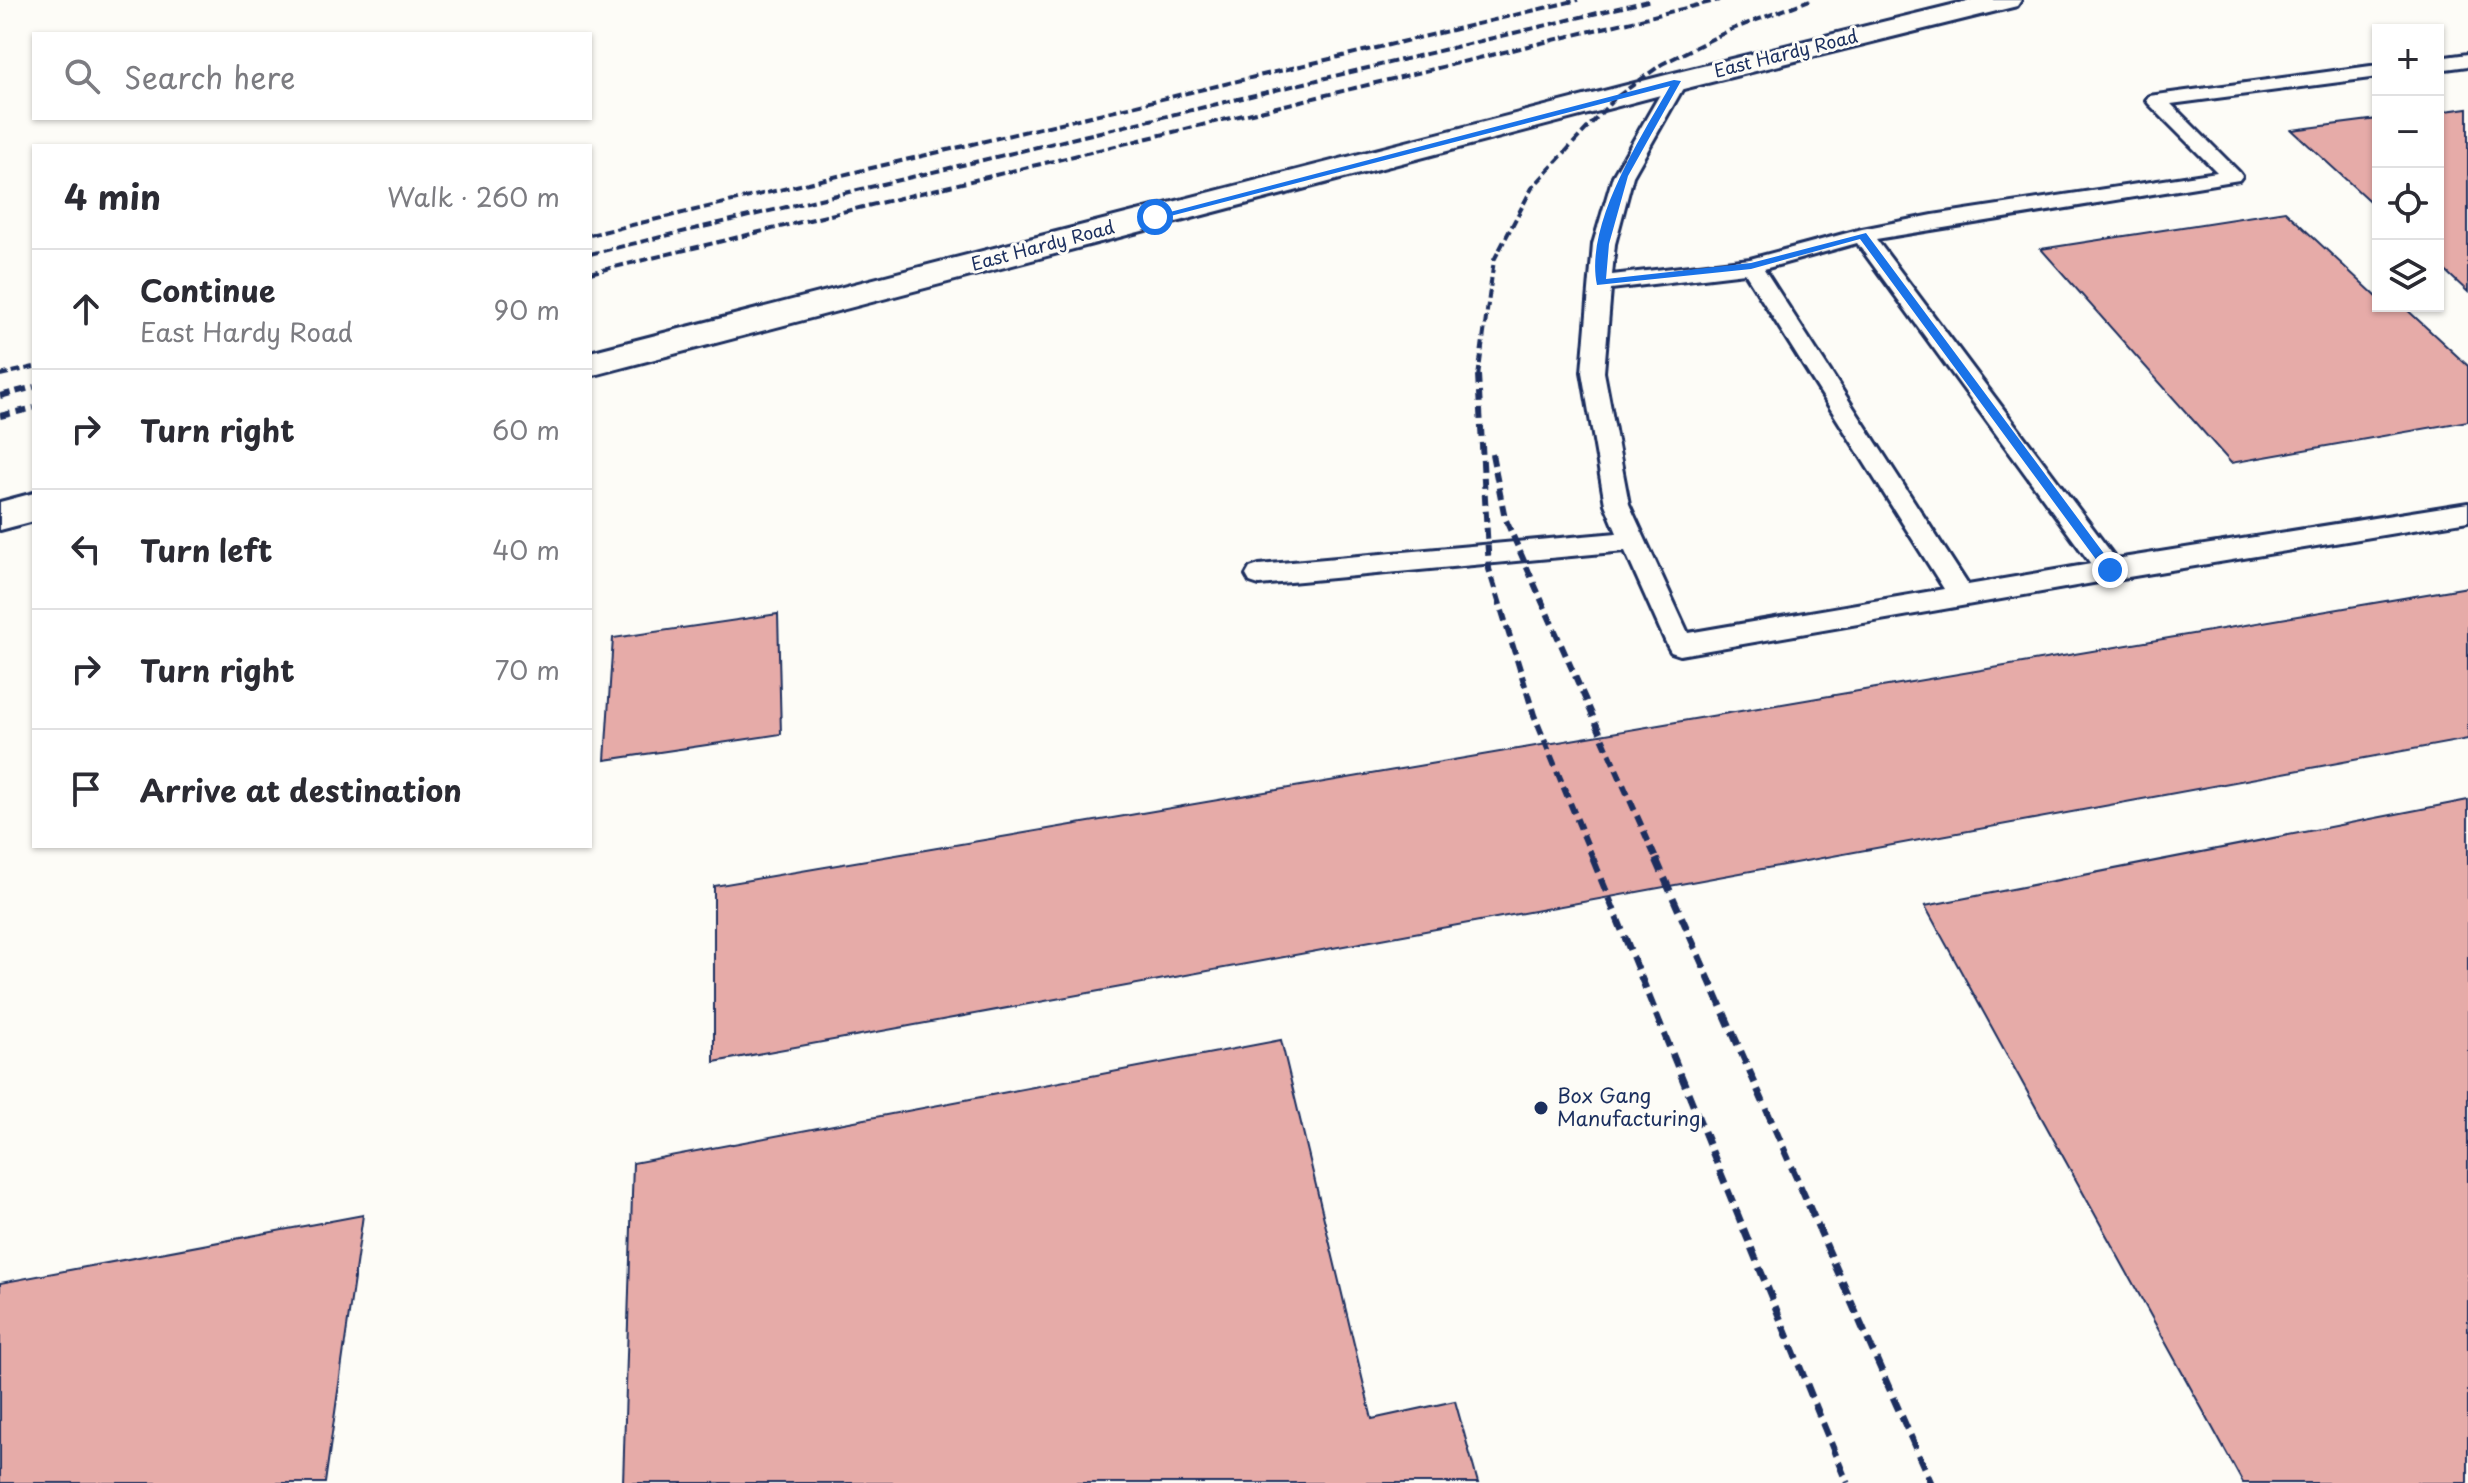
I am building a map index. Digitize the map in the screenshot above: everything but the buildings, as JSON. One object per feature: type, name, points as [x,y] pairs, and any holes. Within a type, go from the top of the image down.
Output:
[{"type":"main road","name":"East Hardy Road","points":[[592,363],[1677,81],[2007,0]]},
{"type":"main road","points":[[0,516],[32,508]]},
{"type":"lane","points":[[2444,63],[2468,60]]},
{"type":"lane","points":[[1601,283],[1751,266],[1862,235],[1933,221],[2232,176],[2156,100],[2372,72]]},
{"type":"lane","points":[[1677,81],[1623,176],[1604,244],[1593,372],[1617,504],[1680,645],[2468,512]]},
{"type":"lane","points":[[1862,235],[2110,570]]},
{"type":"lane","points":[[1751,266],[1963,598]]},
{"type":"lane","points":[[1259,575],[1633,541]]},
{"type":"railway","points":[[592,235],[1578,0]]},
{"type":"railway","points":[[592,254],[1652,0]]},
{"type":"railway","points":[[592,273],[1719,0]]},
{"type":"railway","points":[[1478,376],[1494,260],[1532,188],[1614,99],[1662,64],[1730,30],[1810,0]]},
{"type":"railway","points":[[0,375],[32,367]]},
{"type":"railway","points":[[1478,376],[1489,569],[1534,715],[1594,861]]},
{"type":"railway","points":[[0,396],[32,388]]},
{"type":"railway","points":[[0,416],[32,408]]},
{"type":"railway","points":[[1492,454],[1505,518],[1657,861]]},
{"type":"railway","points":[[1593,859],[1847,1483]]},
{"type":"railway","points":[[1656,859],[1931,1483]]},
{"type":"place","name":"Box Gang Manufacturing","points":[[1541,1108]]},
{"type":"route","points":[[1155,217],[1677,81],[1623,176],[1604,244],[1601,283],[1751,266],[1862,235],[2110,570]]}]
